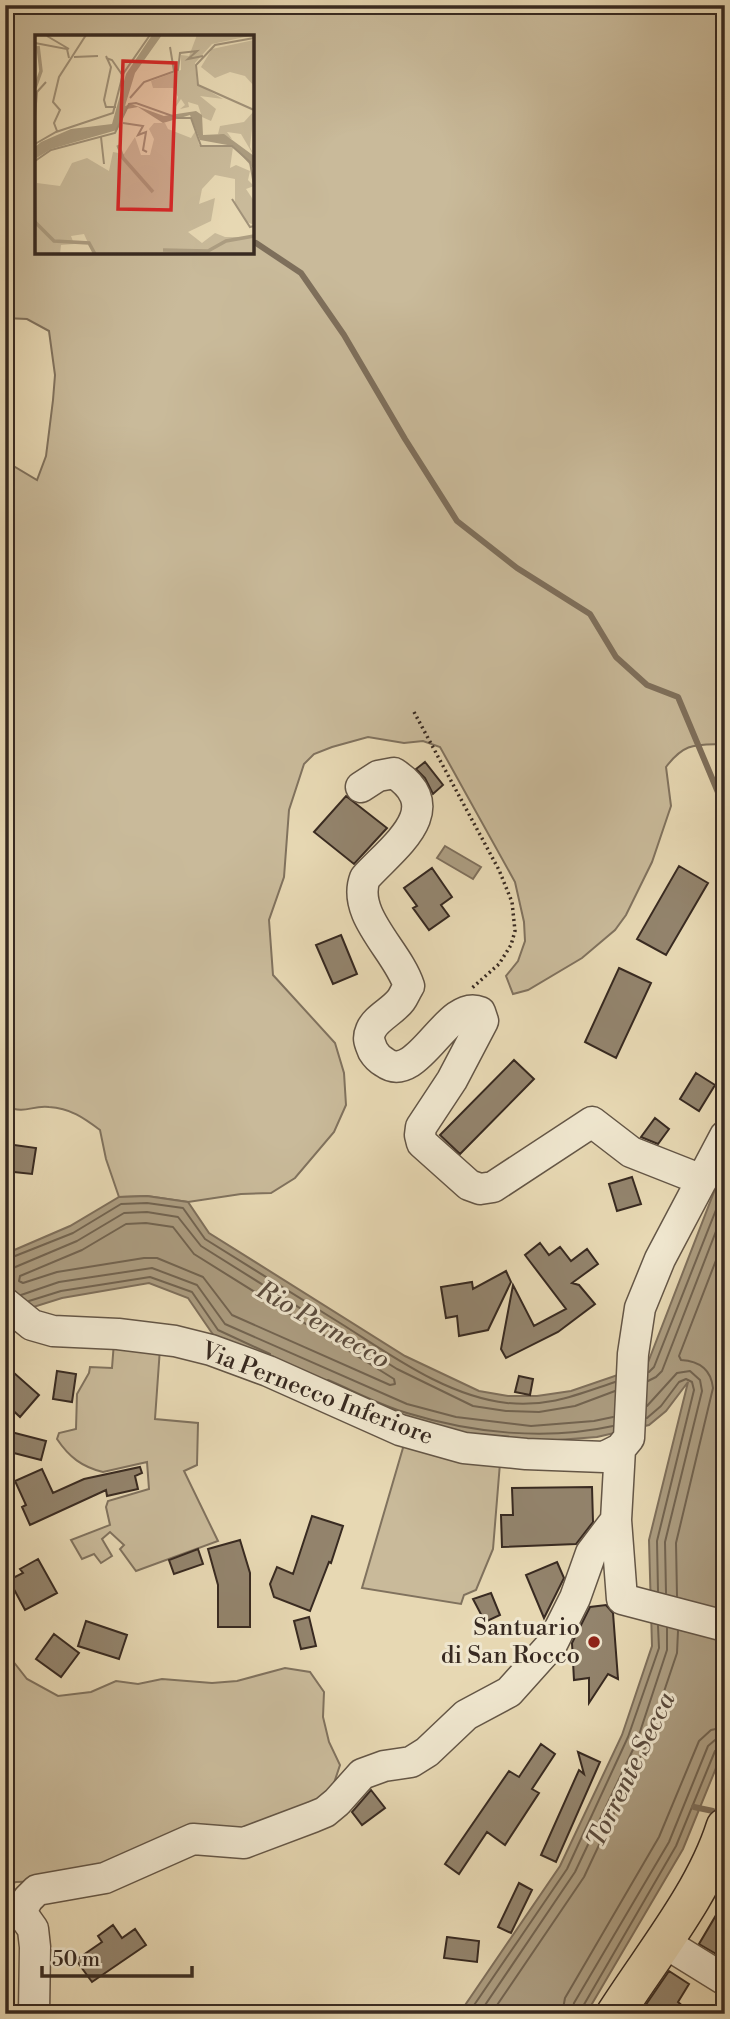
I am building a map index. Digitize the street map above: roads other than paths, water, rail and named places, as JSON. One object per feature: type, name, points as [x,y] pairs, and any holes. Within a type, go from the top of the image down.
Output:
[{"type":"main road","points":[[615,2014],[691,1898],[720,1843],[725,1827]]},
{"type":"street","points":[[361,787],[378,776],[394,773],[406,781],[416,795],[419,813],[414,825],[365,878],[362,886],[361,896],[367,914],[404,971],[409,986],[401,1000],[371,1028],[369,1041],[376,1056],[389,1066],[402,1066],[413,1061],[462,1012],[473,1009],[480,1012],[483,1021],[452,1080],[421,1127],[422,1143],[469,1185],[480,1189],[493,1187],[592,1122],[631,1152],[702,1180]]},
{"type":"street","points":[[725,1136],[660,1259],[640,1308],[616,1520],[622,1599],[725,1626]]},
{"type":"street","name":"Via Pernecco Inferiore","points":[[5,1303],[32,1325],[53,1331],[118,1334],[174,1341],[211,1350],[268,1371],[400,1430],[464,1448],[604,1457],[625,1444]]},
{"type":"street","points":[[34,2014],[33,1929],[13,1912],[37,1889],[105,1878],[193,1839],[244,1843],[325,1812],[362,1774],[384,1766],[411,1762],[427,1752],[466,1715],[509,1692],[552,1644],[575,1598],[591,1553],[616,1520]]},
{"type":"street","points":[[662,1941],[725,1980]]},
{"type":"water","points":[[445,846],[481,867],[473,879],[437,858]]},
{"type":"water","points":[[725,1172],[725,1746],[683,1849],[586,2014],[459,2014],[560,1866],[622,1735],[652,1646],[649,1540],[688,1382],[666,1411],[649,1425],[597,1437],[531,1442],[453,1433],[402,1419],[214,1336],[188,1298],[149,1283],[62,1298],[5,1316],[5,1254],[70,1226],[119,1197],[147,1196],[188,1202],[209,1233],[405,1356],[479,1391],[508,1396],[537,1396],[571,1391],[647,1365],[714,1192]]},
{"type":"waterway","points":[[256,243],[301,273],[344,335],[457,521],[517,568],[590,614],[616,657],[647,685],[678,697],[725,809]]},
{"type":"waterway","points":[[694,1807],[713,1811]]},
{"type":"place","name":"Santuario di San Rocco","points":[[594,1642]]},
{"type":"water label","name":"Rio Pernecco","points":[[323,1325]]},
{"type":"water label","name":"Torrente Secca","points":[[631,1770]]}]
